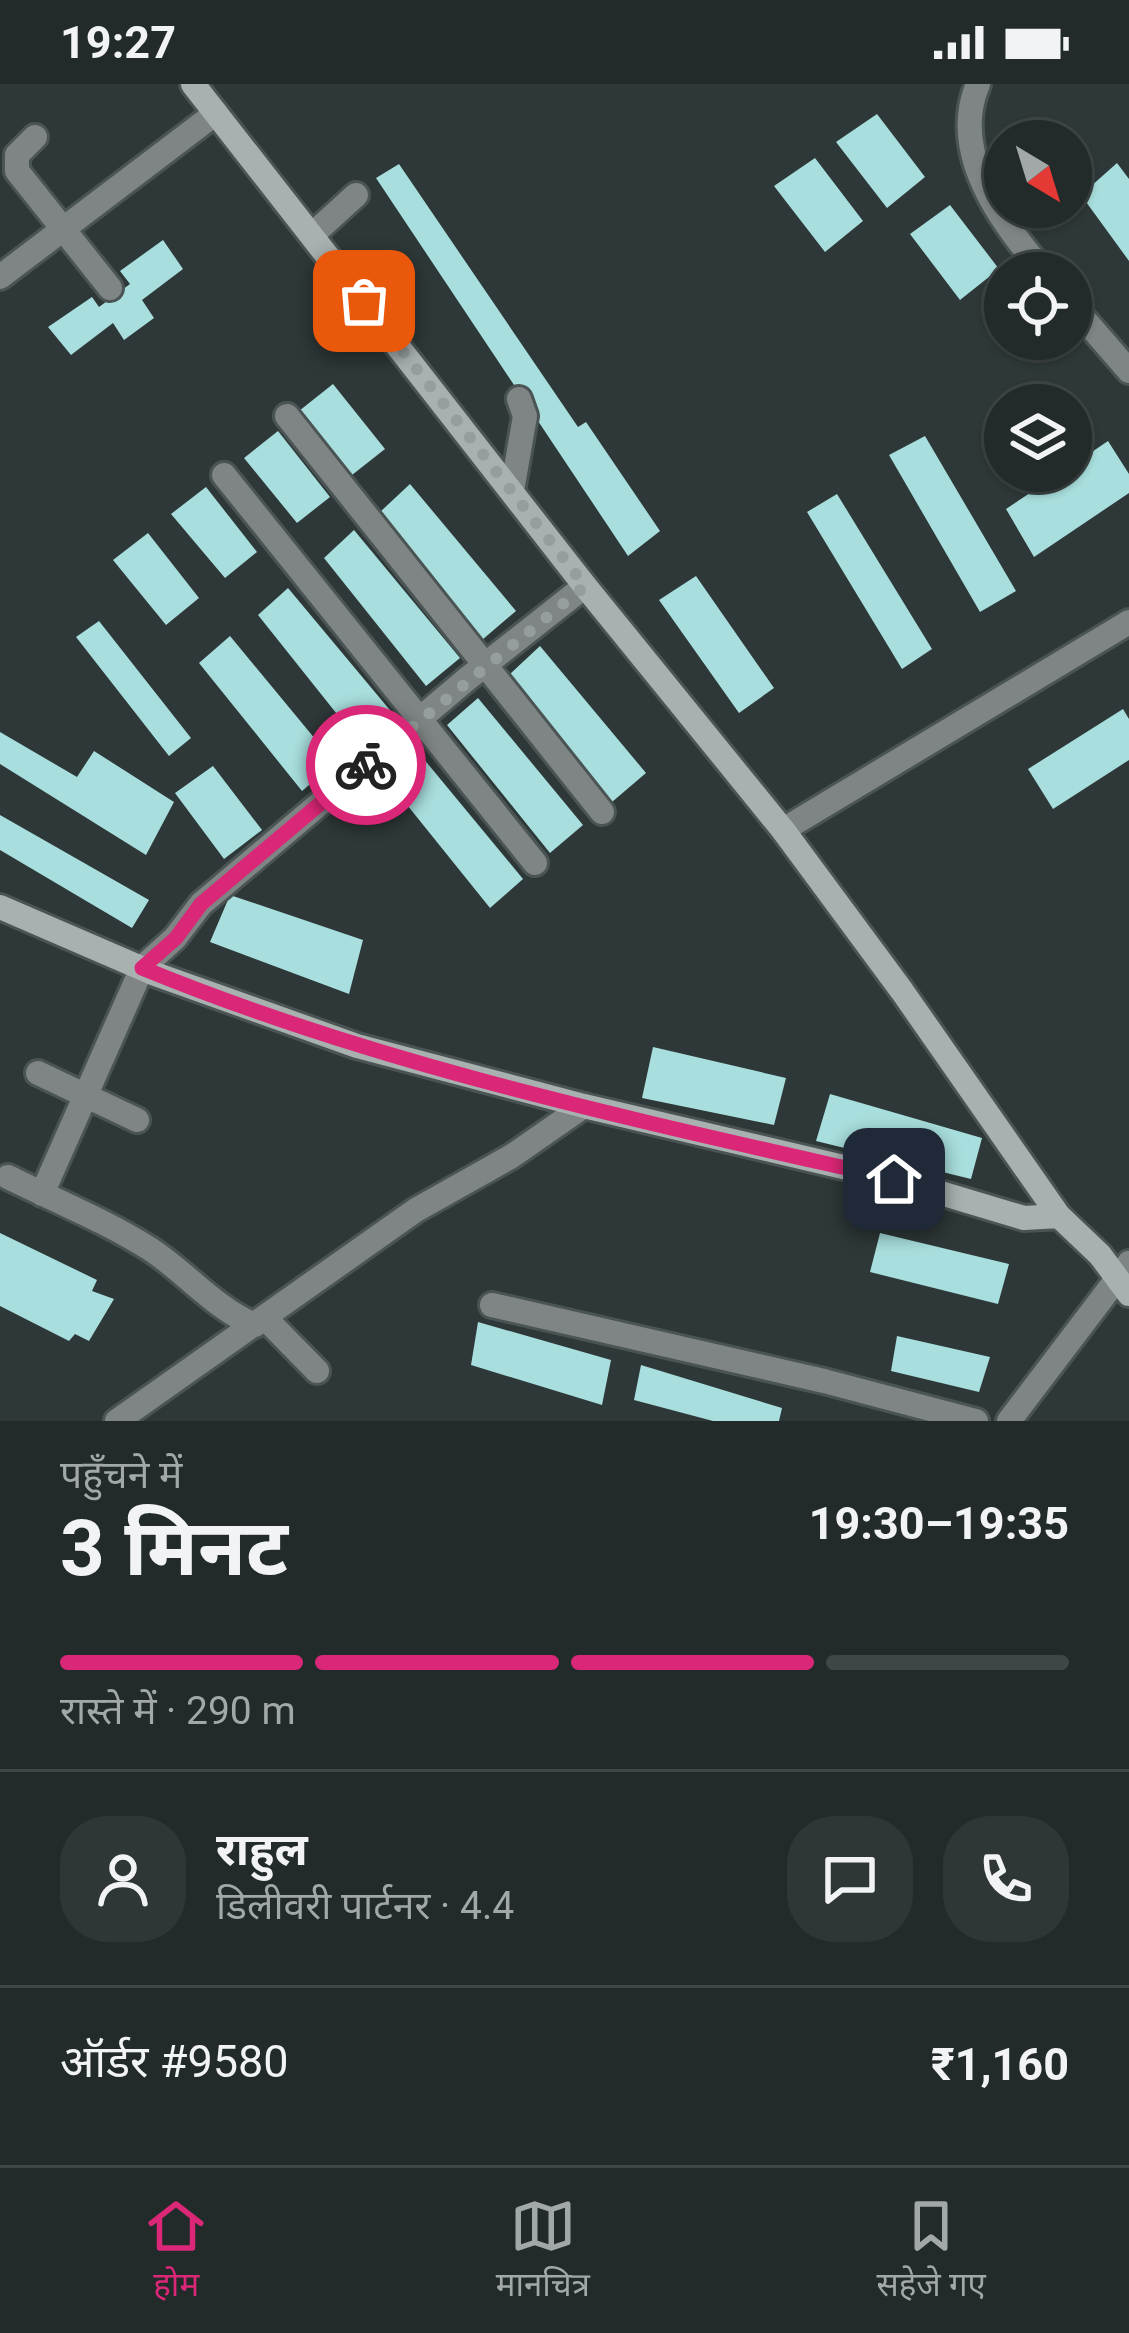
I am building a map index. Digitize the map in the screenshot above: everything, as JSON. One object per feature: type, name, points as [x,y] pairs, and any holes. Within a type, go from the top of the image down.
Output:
[{"type":"street","points":[[193,84],[782,830],[902,991],[1059,1216],[1125,1279],[1009,1421]]},
{"type":"street","points":[[978,84],[967,132],[976,168],[1001,215],[1029,252]]},
{"type":"street","points":[[0,277],[216,113]]},
{"type":"street","points":[[35,137],[16,155],[17,171],[110,288]]},
{"type":"street","points":[[312,236],[356,195]]},
{"type":"street","points":[[1092,328],[1129,371]]},
{"type":"street","points":[[512,491],[525,416],[518,399]]},
{"type":"street","points":[[287,416],[602,812]]},
{"type":"street","points":[[224,475],[535,863]]},
{"type":"street","points":[[41,1194],[142,968],[176,938],[201,904],[585,586]]},
{"type":"street","points":[[782,830],[1129,622]]},
{"type":"street","points":[[0,907],[142,968],[357,1046],[584,1106],[894,1179],[1024,1218],[1059,1216]]},
{"type":"street","points":[[38,1073],[136,1120]]},
{"type":"street","points":[[128,1419],[416,1210],[512,1156],[584,1106]]},
{"type":"street","points":[[8,1177],[148,1248],[194,1281],[227,1313],[260,1322],[317,1372]]},
{"type":"street","points":[[492,1305],[976,1421]]},
{"type":"building","points":[[877,114],[925,177],[887,208],[836,142]]},
{"type":"building","points":[[815,158],[863,221],[825,252],[774,186]]},
{"type":"building","points":[[1117,163],[1129,179],[1129,261],[1092,210],[1092,185]]},
{"type":"building","points":[[399,164],[578,427],[586,422],[660,531],[628,556],[376,178]]},
{"type":"building","points":[[950,205],[986,252],[984,281],[960,300],[910,234]]},
{"type":"building","points":[[163,240],[183,269],[142,300],[154,318],[124,340],[113,323],[71,355],[48,327],[92,297],[99,307],[130,284],[120,271]]},
{"type":"building","points":[[333,384],[385,449],[352,475],[299,411]]},
{"type":"building","points":[[278,431],[330,497],[297,523],[244,458]]},
{"type":"building","points":[[925,436],[1016,591],[980,612],[889,455]]},
{"type":"building","points":[[1108,441],[1129,474],[1129,493],[1034,557],[1006,509],[1032,492],[1092,492],[1092,452]]},
{"type":"building","points":[[410,484],[516,611],[482,640],[380,512]]},
{"type":"building","points":[[206,487],[257,552],[225,578],[171,514]]},
{"type":"building","points":[[837,494],[932,649],[902,669],[807,512]]},
{"type":"building","points":[[354,530],[460,658],[426,686],[324,558]]},
{"type":"building","points":[[148,533],[199,598],[166,625],[113,560]]},
{"type":"building","points":[[696,576],[774,688],[739,713],[659,600]]},
{"type":"building","points":[[288,588],[394,715],[360,743],[258,615]]},
{"type":"building","points":[[99,621],[191,738],[169,756],[76,637]]},
{"type":"building","points":[[230,636],[335,763],[302,791],[199,663]]},
{"type":"building","points":[[540,646],[646,773],[612,802],[510,674]]},
{"type":"building","points":[[478,698],[583,825],[550,853],[447,725]]},
{"type":"building","points":[[1123,709],[1129,719],[1129,760],[1053,809],[1028,769]]},
{"type":"building","points":[[0,732],[77,777],[94,751],[174,802],[146,855],[0,764]]},
{"type":"building","points":[[418,752],[523,879],[490,908],[387,780]]},
{"type":"building","points":[[213,766],[262,830],[224,859],[175,793]]},
{"type":"building","points":[[0,815],[149,900],[132,928],[0,850]]},
{"type":"building","points":[[230,895],[363,940],[349,994],[210,942]]},
{"type":"building","points":[[653,1047],[786,1078],[774,1125],[642,1098]]},
{"type":"building","points":[[830,1094],[982,1138],[971,1179],[816,1141]]},
{"type":"building","points":[[0,1233],[97,1280],[92,1291],[114,1299],[89,1341],[75,1334],[69,1341],[0,1306]]},
{"type":"building","points":[[880,1233],[1009,1264],[998,1304],[870,1272]]},
{"type":"building","points":[[478,1322],[611,1360],[602,1405],[471,1365]]},
{"type":"building","points":[[897,1336],[990,1357],[979,1392],[891,1371]]},
{"type":"building","points":[[641,1365],[782,1408],[779,1421],[713,1421],[634,1400]]},
{"type":"way so far","points":[[364,301],[585,586],[366,765]]},
{"type":"route","points":[[366,765],[201,904],[176,938],[142,968],[357,1046],[584,1106],[894,1179]]}]
